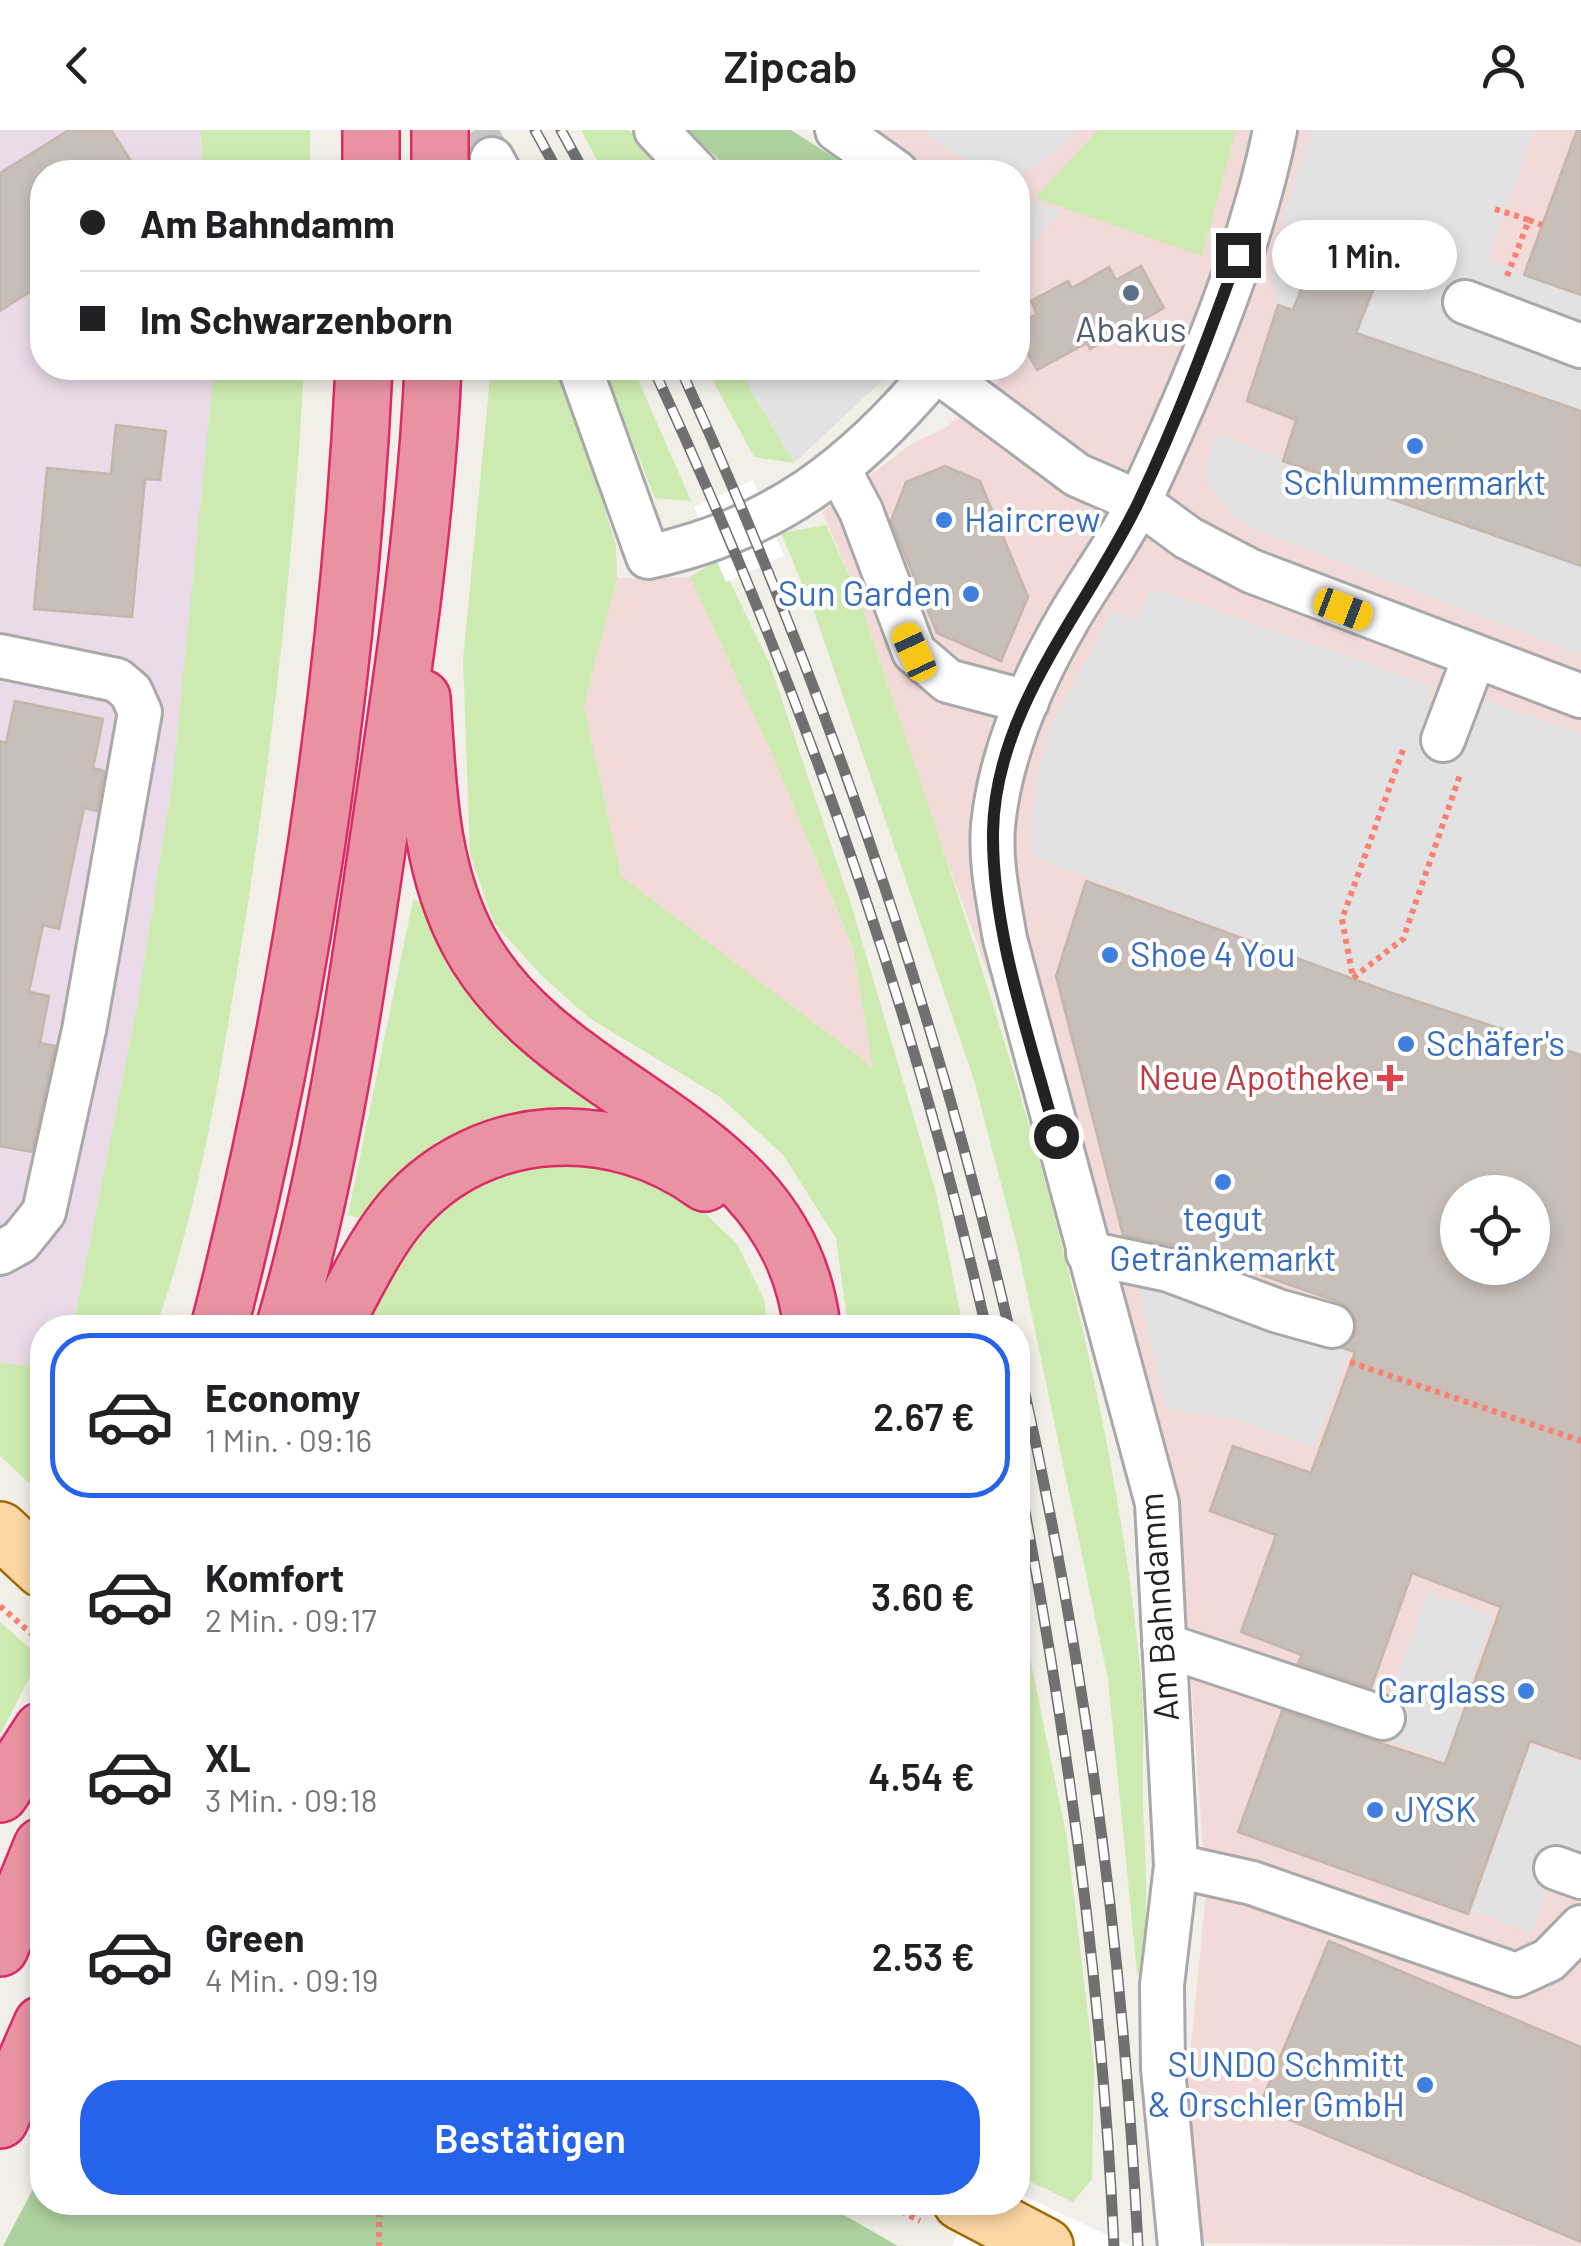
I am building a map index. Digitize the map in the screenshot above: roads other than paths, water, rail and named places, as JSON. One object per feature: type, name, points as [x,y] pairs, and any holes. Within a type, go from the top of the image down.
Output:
[{"type":"highway","points":[[371,130],[371,160]]},
{"type":"highway","points":[[440,130],[440,160]]},
{"type":"highway","points":[[222,1315],[248,1215],[312,866],[341,657],[363,380]]},
{"type":"highway","points":[[287,1315],[331,1119],[361,954],[415,590],[432,380]]},
{"type":"highway","points":[[415,590],[432,834],[453,909],[470,944],[502,990],[551,1039],[706,1146],[744,1181],[790,1252],[808,1315]]},
{"type":"highway","points":[[339,1315],[386,1232],[430,1184],[486,1152],[548,1136],[619,1141],[684,1167],[712,1188],[758,1241],[774,1273],[784,1315]]},
{"type":"highway","points":[[5,1789],[30,1749]]},
{"type":"highway","points":[[0,1948],[30,1875]]},
{"type":"highway","points":[[0,2120],[30,2051]]},
{"type":"main road","points":[[0,1530],[30,1558]]},
{"type":"main road","points":[[985,2215],[1045,2246]]},
{"type":"street","points":[[656,130],[685,160]]},
{"type":"street","points":[[837,130],[879,160]]},
{"type":"street","name":"Am Bahndamm","points":[[1180,2246],[1163,2069],[1162,1985],[1176,1866],[1157,1503],[1134,1349],[1088,1253],[1020,998],[994,878],[993,828],[1002,778],[1027,702],[1068,620],[1139,502],[1192,384],[1250,223],[1275,130]]},
{"type":"street","points":[[1479,308],[1581,346]]},
{"type":"street","points":[[584,380],[648,557],[704,544],[774,515],[838,468],[923,380]]},
{"type":"street","points":[[949,380],[1078,475],[1139,502],[1188,538],[1251,571],[1581,696]]},
{"type":"street","points":[[838,468],[861,511],[914,652],[948,680],[1027,702]]},
{"type":"street","points":[[1437,752],[1474,658]]},
{"type":"street","points":[[0,1254],[20,1242],[44,1212],[84,1030],[140,712],[131,692],[117,680],[2,662]]},
{"type":"street","points":[[1088,1253],[1170,1270],[1332,1326]]},
{"type":"street","points":[[1164,1645],[1383,1718]]},
{"type":"street","points":[[1176,1866],[1252,1884],[1516,1974],[1549,1960],[1581,1928]]},
{"type":"tunnel","points":[[475,130],[492,159]]},
{"type":"railway","points":[[535,130],[551,160]]},
{"type":"railway","points":[[561,130],[577,160]]},
{"type":"railway","points":[[658,380],[755,601],[845,839],[922,1082],[983,1315]]},
{"type":"railway","points":[[685,380],[780,602],[868,839],[945,1081],[1006,1315]]},
{"type":"railway","points":[[1030,1419],[1062,1581],[1097,1801],[1122,2023],[1138,2246]]},
{"type":"railway","points":[[1030,1542],[1080,1859],[1101,2052],[1114,2246]]},
{"type":"place","name":"Abakus","points":[[1131,293]]},
{"type":"place","name":"Schlummermarkt","points":[[1415,446]]},
{"type":"place","name":"Haircrew","points":[[944,520]]},
{"type":"place","name":"Sun Garden","points":[[971,594]]},
{"type":"place","name":"Shoe 4 You","points":[[1110,955]]},
{"type":"place","name":"Schäfer's","points":[[1406,1044]]},
{"type":"place","name":"Neue Apotheke","points":[[1390,1078]]},
{"type":"place","name":"tegut Getränkemarkt","points":[[1223,1182]]},
{"type":"place","name":"Carglass","points":[[1526,1691]]},
{"type":"place","name":"JYSK","points":[[1375,1810]]},
{"type":"place","name":"SUNDO Schmitt & Orschler GmbH","points":[[1425,2085]]}]
